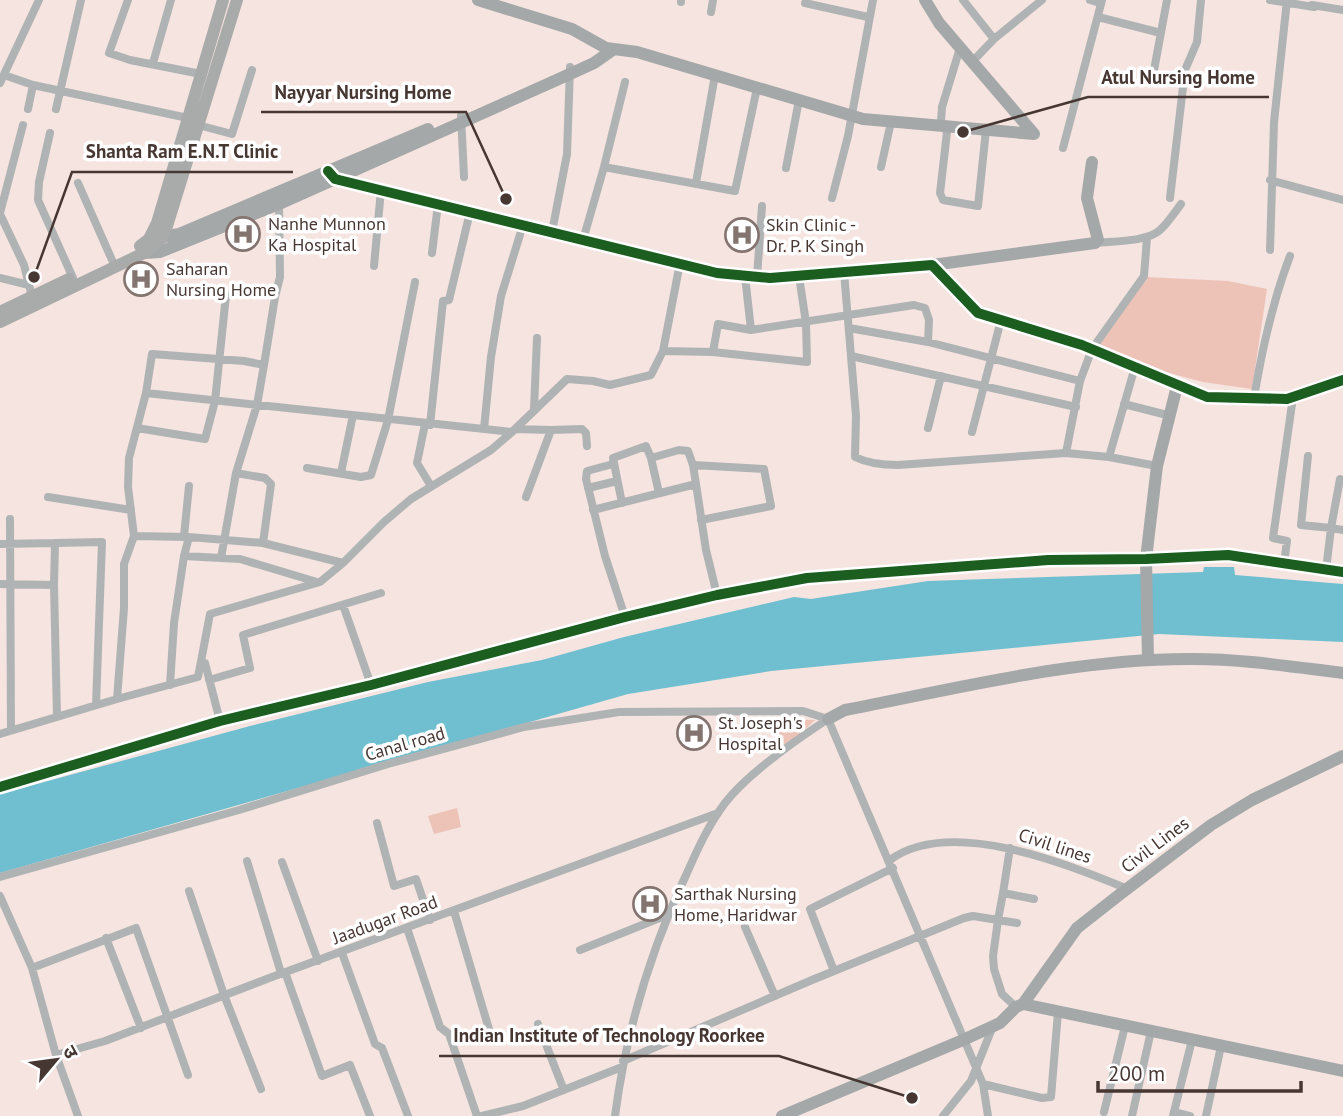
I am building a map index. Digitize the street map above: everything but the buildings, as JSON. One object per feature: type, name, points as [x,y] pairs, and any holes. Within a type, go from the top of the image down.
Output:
[{"type":"main road","points":[[193,121],[201,74],[223,0]]},
{"type":"main road","points":[[0,322],[144,253],[155,239],[157,223],[237,0]]},
{"type":"main road","points":[[0,312],[30,291],[73,278],[155,239]]},
{"type":"street","points":[[39,0],[2,79],[193,121],[232,134],[252,70]]},
{"type":"street","points":[[56,109],[82,0]]},
{"type":"street","points":[[153,63],[170,0]]},
{"type":"street","points":[[478,0],[572,29],[610,48],[636,52],[863,119],[1034,134],[939,23],[925,0]]},
{"type":"street","points":[[711,12],[713,0]]},
{"type":"street","points":[[795,0],[868,17]]},
{"type":"street","points":[[832,198],[852,116],[873,0]]},
{"type":"street","points":[[963,0],[994,39]]},
{"type":"street","points":[[972,62],[994,39],[1041,0]]},
{"type":"street","points":[[1063,148],[1101,2],[1090,0]]},
{"type":"street","points":[[1152,81],[1167,0]]},
{"type":"street","points":[[1170,198],[1185,70],[1197,42],[1201,0]]},
{"type":"street","points":[[1270,0],[1343,10]]},
{"type":"street","points":[[1304,0],[1318,5]]},
{"type":"street","points":[[125,1],[109,53],[130,60],[201,74]]},
{"type":"street","points":[[1270,250],[1273,122],[1287,1]]},
{"type":"street","points":[[1098,17],[1161,33]]},
{"type":"street","points":[[144,253],[160,252],[570,70],[610,48]]},
{"type":"street","points":[[960,48],[942,107],[941,121],[947,132],[940,193],[943,200],[978,206],[986,130]]},
{"type":"street","points":[[552,232],[567,154],[570,70]]},
{"type":"street","points":[[696,183],[715,75]]},
{"type":"street","points":[[583,240],[625,82]]},
{"type":"street","points":[[28,110],[33,85]]},
{"type":"street","points":[[604,167],[735,191],[757,88]]},
{"type":"street","points":[[786,168],[799,100]]},
{"type":"street","points":[[461,119],[464,177]]},
{"type":"street","points":[[881,167],[891,122]]},
{"type":"street","points":[[23,125],[0,214],[24,265],[30,291]]},
{"type":"street","points":[[50,133],[39,182],[38,200],[73,278]]},
{"type":"street","points":[[1092,162],[1087,198],[1098,240],[1095,243]]},
{"type":"street","points":[[332,175],[381,190],[717,273],[751,276],[799,276],[932,265],[1136,238],[1147,239],[1161,230],[1181,204]]},
{"type":"street","points":[[1270,180],[1343,200]]},
{"type":"street","points":[[78,183],[112,260]]},
{"type":"street","points":[[374,266],[381,190]]},
{"type":"street","points":[[155,239],[179,234],[279,198]]},
{"type":"street","points":[[221,558],[236,473],[257,405],[275,297],[281,277],[279,198]]},
{"type":"street","points":[[432,253],[438,204]]},
{"type":"street","points":[[751,330],[751,276],[762,206]]},
{"type":"street","points":[[431,486],[417,463],[427,424],[443,302],[449,300],[470,212]]},
{"type":"street","points":[[484,429],[491,357],[501,296],[523,225]]},
{"type":"street","points":[[1066,453],[1080,381],[1092,349],[1144,276],[1147,239]]},
{"type":"street","points":[[1254,398],[1263,345],[1290,256]]},
{"type":"street","points":[[0,734],[198,677],[210,614],[320,582],[384,522],[431,486],[491,450],[567,379],[610,385],[651,374],[663,351],[680,263]]},
{"type":"street","points":[[932,265],[978,313],[1092,349],[1207,397],[1287,399],[1343,380]]},
{"type":"street","points":[[844,272],[856,416],[855,457],[877,465],[898,465],[1066,453],[1109,457],[1157,466]]},
{"type":"street","points":[[663,351],[713,352],[807,362],[806,323],[799,276]]},
{"type":"street","points":[[0,278],[30,291]]},
{"type":"street","points":[[307,468],[361,477],[371,475],[388,419],[415,282]]},
{"type":"street","points":[[137,428],[205,439],[215,401],[226,295]]},
{"type":"street","points":[[713,352],[718,324],[751,330],[914,305],[925,308],[929,320],[928,342]]},
{"type":"street","points":[[972,432],[1001,320]]},
{"type":"street","points":[[849,328],[928,342],[1080,381]]},
{"type":"street","points":[[534,409],[537,338]]},
{"type":"street","points":[[117,699],[124,608],[124,564],[134,536],[128,487],[130,458],[146,393],[152,354],[264,365]]},
{"type":"street","points":[[851,356],[1076,407]]},
{"type":"street","points":[[1109,457],[1135,367]]},
{"type":"street","points":[[928,428],[941,376]]},
{"type":"street","points":[[1148,660],[1146,559],[1157,466],[1176,390],[1180,386]]},
{"type":"street","points":[[146,393],[484,429],[582,429],[586,433],[587,446]]},
{"type":"street","points":[[1284,563],[1287,541],[1273,538],[1293,397]]},
{"type":"street","points":[[1124,404],[1171,416]]},
{"type":"street","points":[[341,473],[353,415]]},
{"type":"street","points":[[526,497],[551,430]]},
{"type":"street","points":[[622,503],[613,458],[646,446],[659,493]]},
{"type":"street","points":[[651,458],[679,450],[688,451],[693,465],[701,520],[717,595]]},
{"type":"street","points":[[1308,456],[1301,524],[1343,530]]},
{"type":"street","points":[[613,464],[587,471],[588,488],[605,556],[625,617]]},
{"type":"street","points":[[693,465],[764,469],[771,506],[701,520]]},
{"type":"street","points":[[236,473],[265,478],[271,484],[263,543]]},
{"type":"street","points":[[1326,570],[1340,479],[1343,480]]},
{"type":"street","points":[[588,488],[617,481]]},
{"type":"street","points":[[593,510],[696,484]]},
{"type":"street","points":[[189,486],[184,536],[189,537]]},
{"type":"street","points":[[48,497],[131,510]]},
{"type":"street","points":[[10,519],[11,730]]},
{"type":"street","points":[[134,536],[263,543],[343,563]]},
{"type":"street","points":[[170,685],[177,595],[180,592],[189,537]]},
{"type":"street","points":[[0,544],[102,542],[96,705]]},
{"type":"street","points":[[55,543],[57,717]]},
{"type":"street","points":[[0,787],[220,721],[371,685],[625,617],[717,595],[807,578],[1048,560],[1228,555],[1343,572]]},
{"type":"street","points":[[184,556],[240,559],[320,582]]},
{"type":"street","points":[[0,584],[54,585]]},
{"type":"street","points":[[209,680],[250,667],[243,635],[382,593]]},
{"type":"street","points":[[343,605],[371,685]]},
{"type":"street","points":[[615,1116],[627,1040],[667,915],[702,839],[718,813],[744,783],[779,753],[828,719],[845,710],[1043,673],[1148,660],[1196,659],[1343,673]]},
{"type":"street","points":[[205,663],[220,721]]},
{"type":"street","name":"Canal road","points":[[0,877],[239,810],[388,764],[534,725],[619,712],[803,711],[828,719]]},
{"type":"street","points":[[828,719],[977,1069],[983,1084],[988,1116]]},
{"type":"street","name":"Civil Lines","points":[[782,1116],[993,1026],[1020,1006],[1077,928],[1128,888],[1211,825],[1252,800],[1343,755]]},
{"type":"street","name":"Jaadugar Road","points":[[59,1054],[141,1028],[718,813]]},
{"type":"street","points":[[377,823],[394,886],[416,879],[430,920]]},
{"type":"street","name":"Civil lines","points":[[834,971],[810,909],[891,864],[899,853],[943,843],[1010,848],[1128,888]]},
{"type":"street","points":[[1010,848],[993,956],[1002,994],[1020,1006],[1343,1071]]},
{"type":"street","points":[[247,861],[283,973],[322,1076],[350,1065],[370,1116]]},
{"type":"street","points":[[282,862],[318,961]]},
{"type":"street","points":[[189,891],[224,995],[256,1070],[261,1089]]},
{"type":"street","points":[[1003,893],[1034,899]]},
{"type":"street","points":[[0,896],[32,968],[78,1116]]},
{"type":"street","points":[[454,911],[491,1036]]},
{"type":"street","points":[[580,950],[667,915]]},
{"type":"street","points":[[482,1116],[523,1106],[920,935],[973,916],[1017,923]]},
{"type":"street","points":[[32,968],[136,928],[188,1075]]},
{"type":"street","points":[[407,928],[440,1027],[449,1034],[477,1116]]},
{"type":"street","points":[[746,928],[775,996]]},
{"type":"street","points":[[106,938],[141,1028]]},
{"type":"street","points":[[342,953],[375,1044],[382,1048],[408,1116]]},
{"type":"street","points":[[983,1084],[1042,1098],[1051,1097],[1058,1012]]},
{"type":"street","points":[[538,1024],[563,1088]]},
{"type":"street","points":[[943,1116],[971,1081],[993,1026]]},
{"type":"street","points":[[1104,1112],[1125,1026]]},
{"type":"street","points":[[1132,1116],[1151,1031]]},
{"type":"street","points":[[1190,1116],[1174,1114],[1192,1040]]},
{"type":"street","points":[[1206,1116],[1221,1046]]},
{"type":"shaded area","points":[[1146,277],[1228,281],[1267,289],[1252,389],[1203,382],[1150,368],[1097,343]]},
{"type":"shaded area","points":[[772,719],[815,720],[785,749]]},
{"type":"shaded area","points":[[457,808],[461,827],[434,834],[428,816]]},
{"type":"water","points":[[1204,567],[1234,567],[1235,575],[1343,584],[1343,642],[1159,634],[771,671],[628,694],[0,873],[0,794],[250,726],[428,682],[542,660],[624,637],[794,597],[811,599],[928,581],[1203,572]]},
{"type":"cycle path","points":[[328,171],[335,179],[717,273],[770,278],[932,265],[978,313],[1082,345],[1207,397],[1287,399],[1343,380]]},
{"type":"cycle path","points":[[0,787],[220,721],[371,685],[625,617],[717,595],[807,578],[1048,560],[1228,555],[1343,572]]},
{"type":"place","name":"Atul Nursing Home","points":[[963,132]]},
{"type":"place","name":"Nayyar Nursing Home","points":[[506,199]]},
{"type":"place","name":"Nanhe Munnon Ka Hospital","points":[[243,234]]},
{"type":"place","name":"Skin Clinic - Dr. P. K Singh","points":[[742,235]]},
{"type":"place","name":"Shanta Ram E.N.T Clinic","points":[[34,277]]},
{"type":"place","name":"Saharan Nursing Home","points":[[141,279]]},
{"type":"place","name":"St. Joseph's Hospital","points":[[694,733]]},
{"type":"place","name":"Sarthak Nursing Home, Haridwar","points":[[650,904]]},
{"type":"place","name":"Indian Institute of Technology Roorkee","points":[[912,1098]]}]
